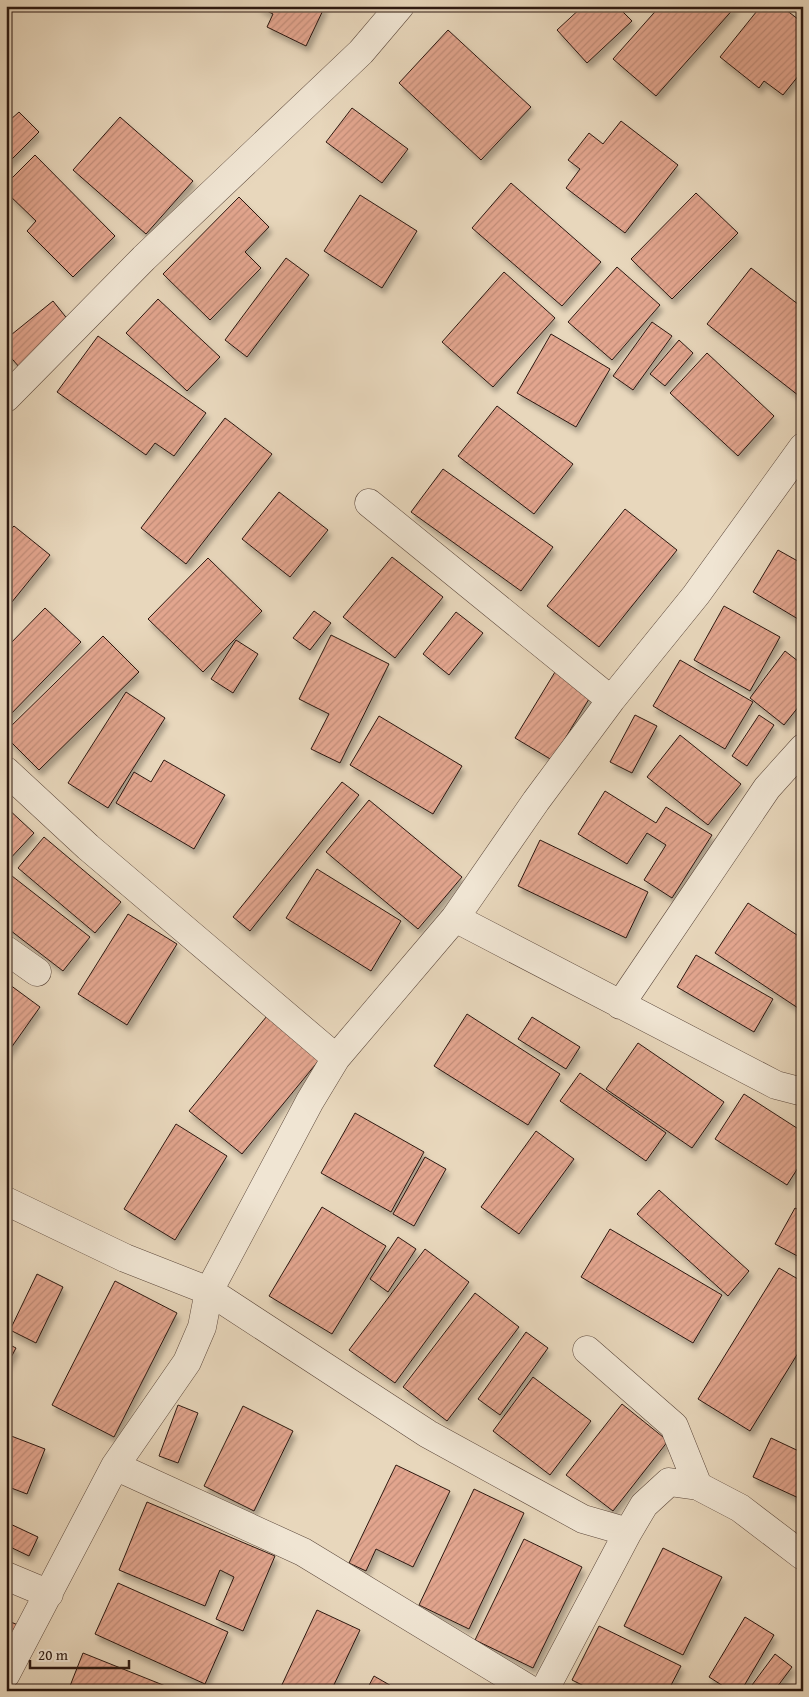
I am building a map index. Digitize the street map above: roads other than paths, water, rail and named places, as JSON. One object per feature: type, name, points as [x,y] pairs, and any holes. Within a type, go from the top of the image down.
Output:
[{"type":"street","points":[[6,398],[144,258],[361,52],[400,6]]},
{"type":"street","points":[[6,1674],[115,1466],[187,1362],[202,1327],[209,1291],[310,1101],[336,1058],[455,918],[536,801],[611,700],[696,596],[803,447]]},
{"type":"street","points":[[369,503],[611,700]]},
{"type":"street","points":[[620,1005],[767,788],[803,748]]},
{"type":"street","points":[[6,771],[88,847],[336,1058]]},
{"type":"street","points":[[455,918],[776,1085],[803,1092]]},
{"type":"street","points":[[6,950],[37,972]]},
{"type":"street","points":[[6,1201],[125,1258],[209,1291],[428,1434],[584,1519],[628,1532]]},
{"type":"street","points":[[587,1350],[674,1426],[698,1486]]},
{"type":"street","points":[[115,1466],[303,1552],[532,1691]]},
{"type":"street","points":[[544,1691],[644,1505],[669,1482],[698,1486],[740,1508],[803,1556]]},
{"type":"street","points":[[6,1576],[49,1594]]}]
